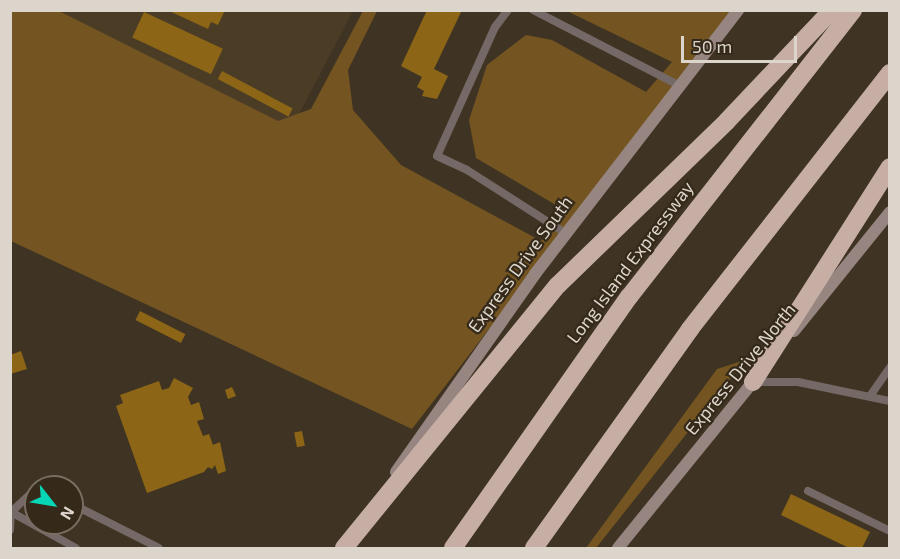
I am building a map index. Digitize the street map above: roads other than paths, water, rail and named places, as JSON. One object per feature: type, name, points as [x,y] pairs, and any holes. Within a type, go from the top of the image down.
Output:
[{"type":"highway","points":[[344,549],[558,285],[727,121],[832,10]]},
{"type":"highway","name":"Long Island Expressway","points":[[453,549],[628,297],[853,10]]},
{"type":"highway","points":[[534,549],[690,329],[890,73]]},
{"type":"highway","points":[[753,382],[890,167]]},
{"type":"main road","name":"Express Drive South","points":[[344,549],[565,233],[738,10]]},
{"type":"main road","name":"Express Drive North","points":[[618,549],[890,212]]},
{"type":"lane","points":[[508,10],[500,16],[438,156],[467,170],[565,233]]},
{"type":"lane","points":[[533,10],[678,85]]},
{"type":"lane","points":[[870,396],[890,367]]},
{"type":"lane","points":[[753,382],[798,382],[890,401]]},
{"type":"lane","points":[[808,491],[890,531]]},
{"type":"lane","points":[[10,530],[11,513],[24,501]]},
{"type":"lane","points":[[84,510],[159,549]]},
{"type":"lane","points":[[11,513],[76,549]]}]
